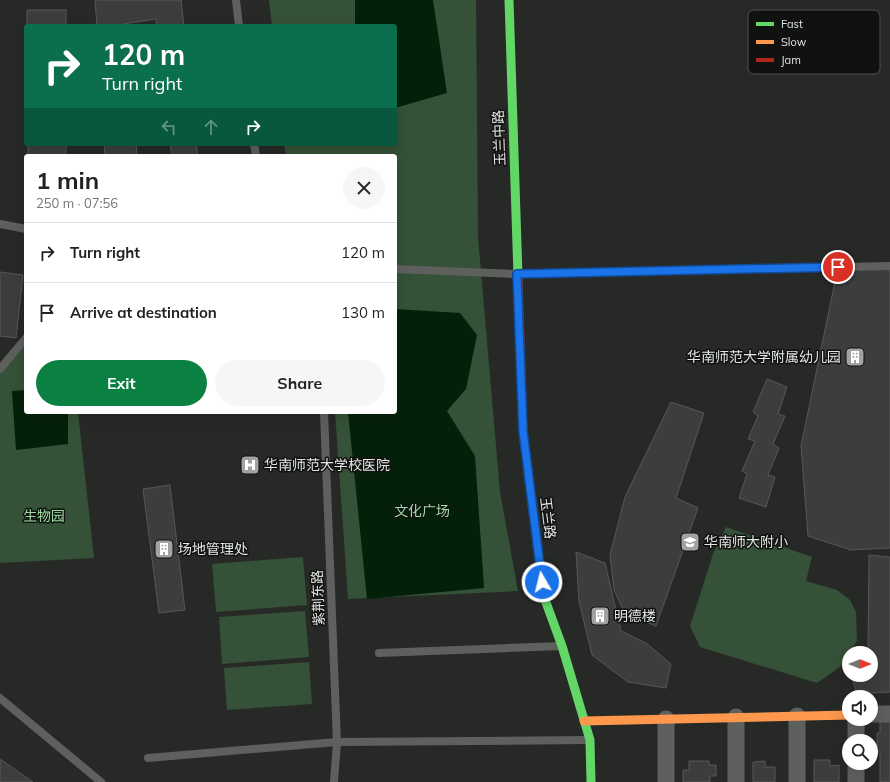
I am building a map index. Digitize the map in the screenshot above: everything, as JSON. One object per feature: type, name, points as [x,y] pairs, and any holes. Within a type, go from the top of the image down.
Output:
[{"type":"street","name":"玉兰中路","points":[[509,0],[517,274]]},
{"type":"street","name":"玉兰路","points":[[517,274],[523,431],[544,596],[562,646],[590,740],[591,782]]},
{"type":"street","points":[[878,714],[890,714]]},
{"type":"street","points":[[584,721],[842,715]]},
{"type":"street","points":[[797,716],[798,782]]},
{"type":"street","points":[[736,717],[736,782]]},
{"type":"street","points":[[666,719],[666,782]]},
{"type":"street","points":[[856,770],[856,782]]},
{"type":"lane","points":[[236,0],[240,24]]},
{"type":"lane","points":[[0,224],[24,229]]},
{"type":"lane","points":[[397,269],[517,274],[890,266]]},
{"type":"lane","points":[[0,369],[24,340]]},
{"type":"lane","name":"紫荆东路","points":[[324,414],[337,742],[334,782]]},
{"type":"lane","points":[[379,653],[562,646]]},
{"type":"lane","points":[[0,698],[101,782]]},
{"type":"lane","points":[[148,758],[337,742],[590,740]]},
{"type":"green space","name":"文化广场","points":[[269,0],[476,0],[478,237],[500,492],[518,591],[348,599],[335,414],[397,414],[397,154],[286,154],[284,146],[397,146],[397,24],[272,24]]},
{"type":"green space","name":"生物园","points":[[24,345],[24,414],[78,414],[94,558],[0,563],[0,374]]},
{"type":"green space","points":[[726,527],[812,557],[806,581],[837,590],[850,600],[856,612],[857,641],[854,646],[842,646],[842,664],[840,667],[817,683],[700,647],[690,626],[713,554]]},
{"type":"green space","points":[[303,557],[307,605],[216,612],[212,564]]},
{"type":"green space","points":[[305,611],[309,657],[222,664],[219,617]]},
{"type":"green space","points":[[309,662],[312,704],[227,710],[224,668]]},
{"type":"shaded area","points":[[355,0],[433,0],[447,93],[397,107],[397,24],[355,24]]},
{"type":"shaded area","points":[[397,309],[460,313],[477,335],[466,389],[447,411],[475,456],[484,588],[367,599],[348,414],[397,414]]},
{"type":"shaded area","points":[[24,390],[24,414],[68,414],[68,444],[16,450],[12,391]]},
{"type":"building","points":[[95,0],[181,0],[184,24],[157,24],[156,19],[123,24],[97,24]]},
{"type":"building","points":[[27,10],[66,10],[66,24],[27,24]]},
{"type":"building","points":[[28,146],[66,146],[66,154],[28,154]]},
{"type":"building","points":[[104,146],[136,146],[137,154],[105,154]]},
{"type":"building","points":[[170,146],[196,146],[198,154],[172,154]]},
{"type":"building","name":"华南师范大学附属幼儿园","points":[[890,266],[890,548],[851,550],[808,536],[801,446],[838,267]]},
{"type":"building","points":[[0,272],[23,275],[16,338],[0,336]]},
{"type":"building","points":[[767,379],[787,387],[778,414],[785,416],[773,444],[779,448],[768,475],[775,477],[766,507],[739,498],[747,474],[742,471],[755,441],[748,439],[758,416],[753,412]]},
{"type":"building","points":[[671,402],[704,413],[676,498],[698,508],[656,626],[625,614],[614,590],[610,555],[625,497]]},
{"type":"building","name":"场地管理处","points":[[170,485],[185,610],[159,613],[143,489]]},
{"type":"building","name":"明德楼","points":[[576,552],[605,563],[621,631],[646,643],[671,664],[666,688],[628,682],[592,655],[579,601]]},
{"type":"building","points":[[869,555],[890,557],[890,692],[878,693],[878,690],[856,690],[853,682],[878,682],[878,646],[868,646]]},
{"type":"building","points":[[880,718],[890,718],[890,782],[880,782],[880,752],[878,752],[877,733],[880,733]]},
{"type":"building","points":[[0,759],[33,782],[0,782]]},
{"type":"building","points":[[814,760],[830,760],[830,766],[839,765],[839,782],[814,782]]},
{"type":"building","points":[[689,761],[709,761],[709,765],[716,765],[716,776],[710,776],[710,782],[683,782],[683,770],[689,770]]},
{"type":"building","points":[[765,761],[765,767],[775,767],[775,782],[753,782],[753,762]]},
{"type":"traffic: fast","points":[[509,0],[518,276]]},
{"type":"traffic: fast","points":[[540,568],[544,597],[562,646],[590,740],[591,782]]},
{"type":"traffic: slow","points":[[584,721],[842,715]]},
{"type":"traffic: jam","points":[[518,276],[523,431],[540,568]]},
{"type":"place","name":"华南师范大学附属幼儿园","points":[[855,357]]},
{"type":"place","name":"华南师范大学校医院","points":[[250,465]]},
{"type":"place","name":"华南师大附小","points":[[690,542]]},
{"type":"place","name":"场地管理处","points":[[164,549]]},
{"type":"place","name":"明德楼","points":[[600,616]]},
{"type":"route","points":[[542,582],[523,431],[517,274],[838,267]]}]
